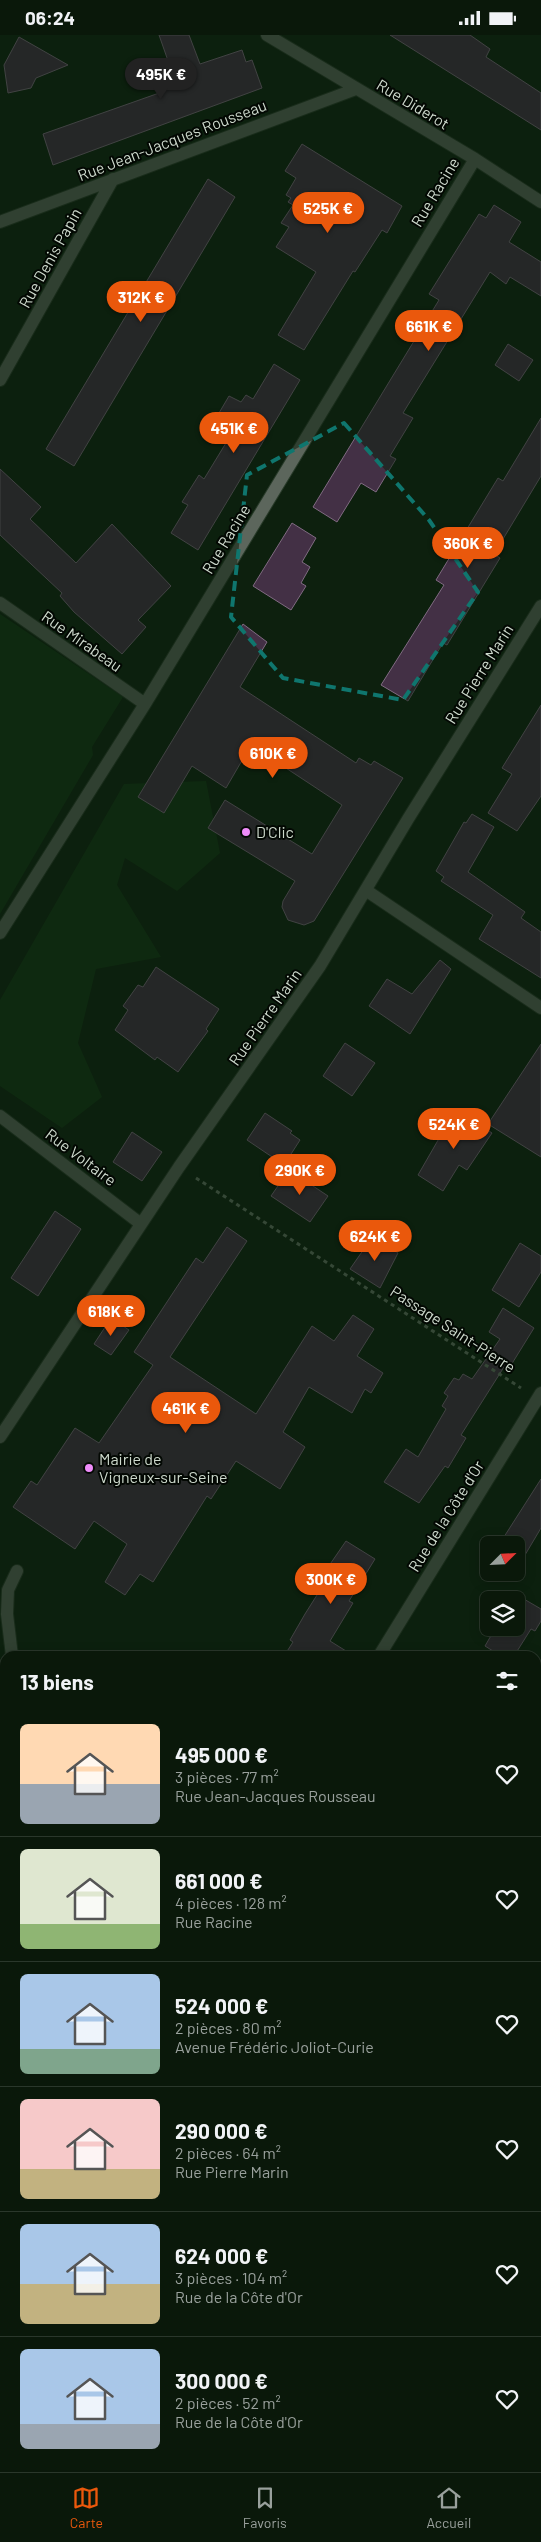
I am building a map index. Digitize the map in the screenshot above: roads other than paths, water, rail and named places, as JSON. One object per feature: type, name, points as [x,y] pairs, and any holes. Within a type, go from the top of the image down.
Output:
[{"type":"street","name":"Rue Diderot","points":[[267,35],[475,159],[541,202]]},
{"type":"street","name":"Rue Jean-Jacques Rousseau","points":[[3,218],[356,89]]},
{"type":"street","name":"Rue Racine","points":[[0,933],[145,704],[475,159]]},
{"type":"street","name":"Rue Denis Papin","points":[[0,380],[113,179]]},
{"type":"street","name":"Rue Mirabeau","points":[[0,603],[145,704]]},
{"type":"street","name":"Rue Pierre Marin","points":[[0,1437],[178,1167],[320,966],[367,891],[408,819],[541,606]]},
{"type":"street","points":[[367,891],[541,1008]]},
{"type":"street","name":"Rue Voltaire","points":[[0,1116],[141,1224]]},
{"type":"street","name":"Rue de la Côte d'Or","points":[[383,1651],[539,1396]]},
{"type":"street","points":[[11,1651],[7,1614],[8,1590],[18,1571]]},
{"type":"place","name":"D'Clic","points":[[246,832]]},
{"type":"place","name":"Mairie de Vigneux-sur-Seine","points":[[89,1468]]}]
